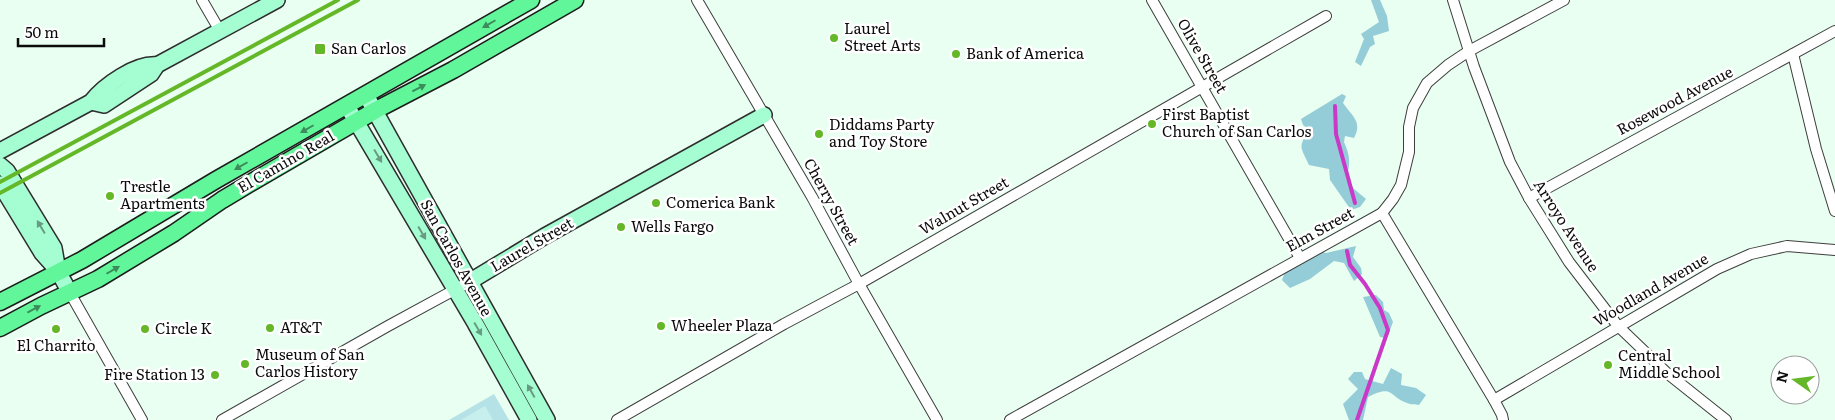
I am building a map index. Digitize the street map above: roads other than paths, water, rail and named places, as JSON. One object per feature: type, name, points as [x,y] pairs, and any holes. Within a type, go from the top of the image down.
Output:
[{"type":"main road","points":[[0,151],[91,102],[100,90],[129,72],[148,64],[157,65],[277,0]]},
{"type":"main road","name":"El Camino Real","points":[[0,302],[88,257],[216,180],[531,0]]},
{"type":"main road","name":"El Camino Real","points":[[0,328],[98,279],[150,248],[222,200],[376,110],[453,70],[575,0]]},
{"type":"main road","name":"San Carlos Avenue","points":[[366,96],[376,110],[469,282],[547,420]]},
{"type":"main road","name":"San Carlos Avenue","points":[[347,106],[529,420]]},
{"type":"main road","name":"Laurel Street","points":[[469,282],[538,240],[764,115]]},
{"type":"main road","points":[[0,164],[7,171],[54,248],[58,272]]},
{"type":"main road","points":[[0,184],[43,255],[58,272],[70,293]]},
{"type":"street","points":[[202,0],[220,31]]},
{"type":"street","name":"Cherry Street","points":[[697,0],[812,196],[859,284],[937,420]]},
{"type":"street","name":"Olive Street","points":[[1152,0],[1300,258]]},
{"type":"street","name":"Arroyo Avenue","points":[[1453,0],[1469,51],[1507,154],[1529,198],[1569,262],[1618,326],[1667,373],[1726,420]]},
{"type":"street","name":"Elm Street","points":[[1010,420],[1382,213],[1393,199],[1400,185],[1409,152],[1409,127],[1413,108],[1427,83],[1448,65],[1469,51],[1564,0]]},
{"type":"street","name":"Walnut Street","points":[[617,420],[1203,88],[1326,16]]},
{"type":"street","name":"Rosewood Avenue","points":[[1529,198],[1835,31]]},
{"type":"street","points":[[1793,54],[1816,149],[1835,211]]},
{"type":"street","points":[[1382,213],[1494,400],[1502,414],[1503,420]]},
{"type":"street","name":"Woodland Avenue","points":[[1494,400],[1717,269],[1751,254],[1786,246],[1835,250]]},
{"type":"street","name":"Laurel Street","points":[[222,420],[469,282]]},
{"type":"street","points":[[70,293],[142,420]]},
{"type":"waterway","points":[[1335,106],[1336,134],[1355,203]]},
{"type":"waterway","points":[[1347,251],[1350,265],[1380,308],[1388,330],[1357,420]]},
{"type":"railway","points":[[0,182],[338,0]]},
{"type":"railway","points":[[0,193],[358,0]]},
{"type":"place","name":"Laurel Street Arts","points":[[834,38]]},
{"type":"place","name":"San Carlos","points":[[320,49]]},
{"type":"place","name":"Bank of America","points":[[956,54]]},
{"type":"place","name":"First Baptist Church of San Carlos","points":[[1152,124]]},
{"type":"place","name":"Diddams Party and Toy Store","points":[[819,134]]},
{"type":"place","name":"Trestle Apartments","points":[[110,196]]},
{"type":"place","name":"Comerica Bank","points":[[656,203]]},
{"type":"place","name":"Wells Fargo","points":[[621,227]]},
{"type":"place","name":"Wheeler Plaza","points":[[661,326]]},
{"type":"place","name":"AT&T","points":[[270,328]]},
{"type":"place","name":"El Charrito","points":[[56,329]]},
{"type":"place","name":"Circle K","points":[[145,329]]},
{"type":"place","name":"Museum of San Carlos History","points":[[245,364]]},
{"type":"place","name":"Central Middle School","points":[[1608,365]]},
{"type":"place","name":"Fire Station 13","points":[[215,375]]}]
